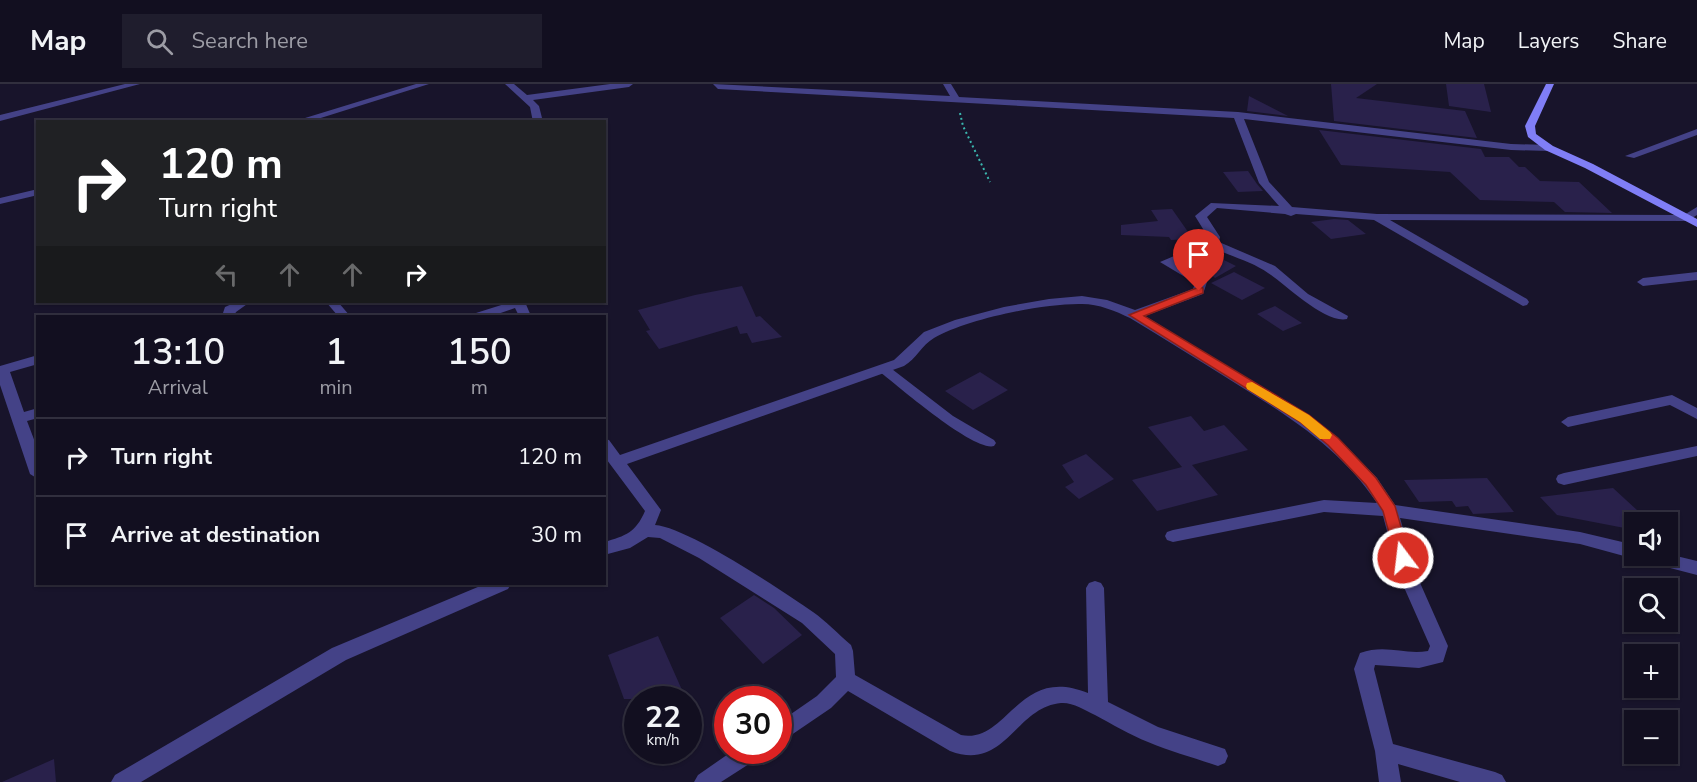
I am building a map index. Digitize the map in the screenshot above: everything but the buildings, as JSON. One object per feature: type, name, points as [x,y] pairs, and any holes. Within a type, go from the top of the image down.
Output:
[{"type":"street","points":[[0,118],[136,84]]},
{"type":"street","points":[[303,120],[425,84]]},
{"type":"street","points":[[509,84],[528,98],[534,106],[538,120]]},
{"type":"street","points":[[528,98],[629,84]]},
{"type":"street","points":[[717,84],[718,86],[957,101],[1238,115],[1511,147],[1550,148]]},
{"type":"street","points":[[947,84],[957,101]]},
{"type":"street","points":[[1550,84],[1530,126],[1532,135],[1550,148],[1692,221]]},
{"type":"street","points":[[1238,115],[1264,183],[1291,213]]},
{"type":"street","points":[[1630,156],[1697,132]]},
{"type":"street","points":[[0,201],[36,192]]},
{"type":"street","points":[[1213,244],[1214,237],[1201,216],[1215,205],[1291,213],[1377,217],[1692,221]]},
{"type":"street","points":[[1692,221],[1697,210]]},
{"type":"street","points":[[1377,217],[1523,302]]},
{"type":"street","points":[[1135,315],[1199,291],[1201,282],[1166,262],[1213,244],[1271,269],[1304,297],[1342,316]]},
{"type":"street","points":[[1643,282],[1697,276]]},
{"type":"street","points":[[619,461],[884,369],[910,357],[926,337],[985,316],[1069,299],[1100,302],[1135,315],[1304,418],[1333,442],[1371,482],[1390,510],[1408,576],[1439,646],[1436,656],[1427,661],[1376,655],[1367,659],[1364,669],[1385,751],[1389,782]]},
{"type":"street","points":[[228,315],[230,310],[242,303]]},
{"type":"street","points":[[334,303],[343,315]]},
{"type":"street","points":[[484,315],[516,303]]},
{"type":"street","points":[[36,360],[1,371],[36,468]]},
{"type":"street","points":[[1568,422],[1672,400],[1697,414]]},
{"type":"street","points":[[19,419],[36,414]]},
{"type":"street","points":[[606,446],[653,510],[645,531]]},
{"type":"street","points":[[1564,479],[1697,451]]},
{"type":"street","points":[[1173,536],[1324,506],[1390,510],[1580,538],[1624,549]]},
{"type":"street","points":[[606,548],[624,543],[645,531],[663,532],[705,554],[808,618],[844,651],[846,680],[824,702],[792,725]]},
{"type":"street","points":[[1678,563],[1697,568]]},
{"type":"street","points":[[122,782],[339,654],[500,585]]},
{"type":"street","points":[[1095,588],[1098,707]]},
{"type":"street","points":[[846,680],[957,744],[976,746],[997,735],[1030,704],[1045,697],[1065,694],[1098,707],[1153,735],[1218,756]]},
{"type":"street","points":[[1385,751],[1495,782]]},
{"type":"street","points":[[705,782],[728,764]]},
{"type":"lane","points":[[884,369],[948,419],[989,443]]},
{"type":"path","points":[[957,101],[963,126],[990,182]]},
{"type":"slow traffic","points":[[1252,386],[1304,418],[1325,435]]},
{"type":"route","points":[[1199,291],[1135,315],[1304,418],[1333,442],[1371,482],[1390,510],[1403,558]]}]
